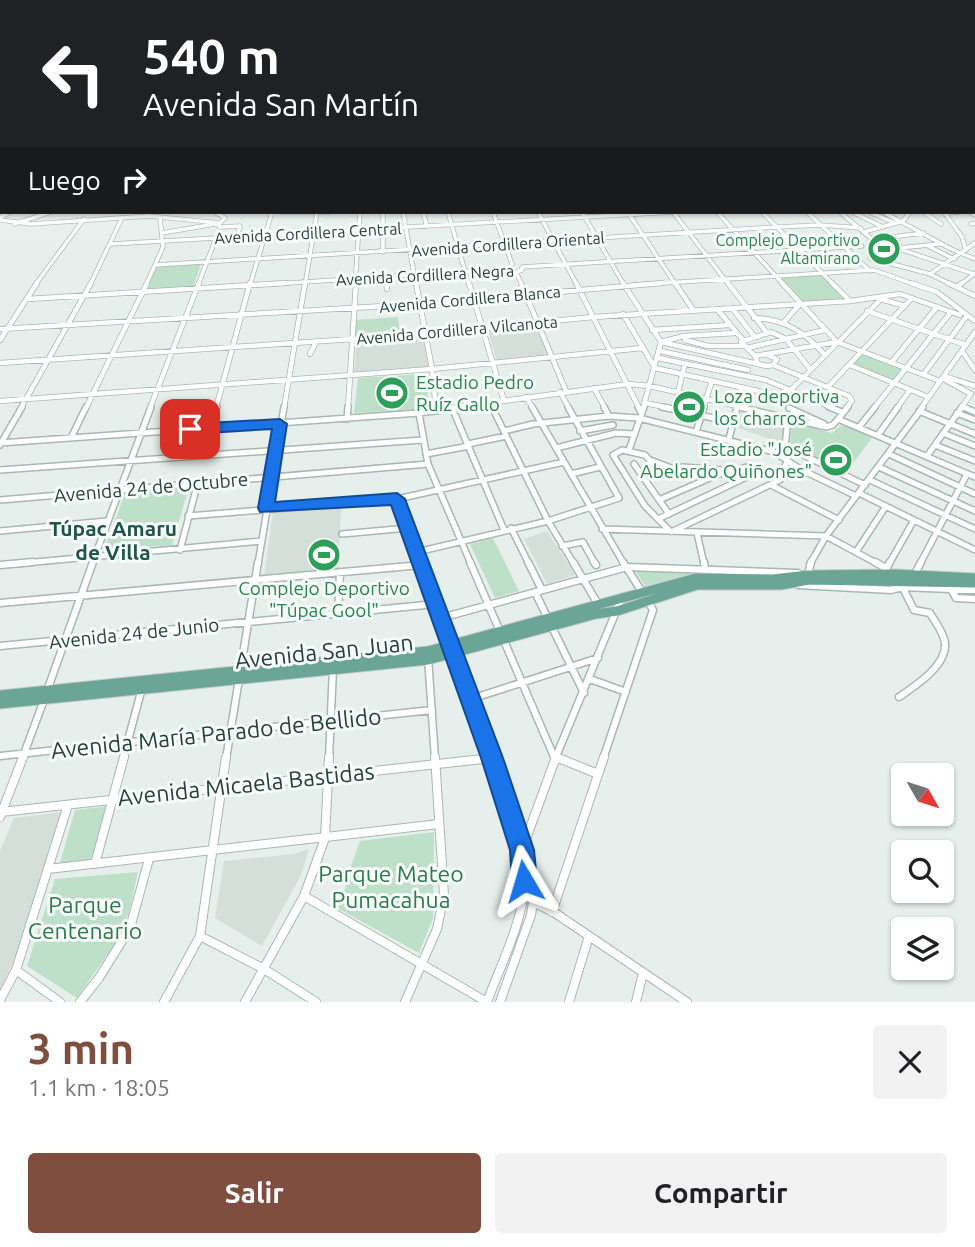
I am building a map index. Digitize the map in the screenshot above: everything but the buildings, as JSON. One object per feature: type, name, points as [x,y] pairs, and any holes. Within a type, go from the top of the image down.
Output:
[{"type":"main road","points":[[809,580],[823,575],[894,577],[949,585],[975,583]]},
{"type":"main road","points":[[809,580],[894,577]]},
{"type":"main road","name":"Avenida San Juan","points":[[550,622],[617,611],[644,596],[696,578],[809,580]]},
{"type":"main road","points":[[919,580],[975,578]]},
{"type":"main road","name":"Avenida San Juan","points":[[0,704],[46,695],[428,655],[504,636],[622,597],[644,596],[697,585],[781,585],[809,580]]},
{"type":"main road","name":"Avenida San Juan","points":[[0,695],[46,695]]},
{"type":"street","points":[[13,224],[45,214]]},
{"type":"street","points":[[0,341],[82,214]]},
{"type":"street","points":[[113,218],[115,214]]},
{"type":"street","points":[[162,233],[219,224],[225,218],[218,214]]},
{"type":"street","points":[[204,454],[221,384],[271,214]]},
{"type":"street","points":[[164,1002],[200,936],[230,731],[316,214]]},
{"type":"street","points":[[347,419],[360,214]]},
{"type":"street","points":[[383,214],[383,252]]},
{"type":"street","points":[[403,214],[432,369],[436,411]]},
{"type":"street","points":[[424,214],[427,227]]},
{"type":"street","points":[[449,214],[504,401]]},
{"type":"street","points":[[494,214],[512,264]]},
{"type":"street","points":[[539,214],[612,351],[640,415]]},
{"type":"street","points":[[583,214],[641,313],[652,330],[663,340],[749,363],[773,365],[849,396],[852,401],[831,426]]},
{"type":"street","name":"Avenida Cordillera Central","points":[[110,244],[406,229],[583,214]]},
{"type":"street","points":[[629,214],[694,311]]},
{"type":"street","points":[[674,214],[767,333]]},
{"type":"street","points":[[719,214],[837,342],[923,375],[975,386]]},
{"type":"street","points":[[764,214],[850,301]]},
{"type":"street","points":[[809,214],[870,271],[937,292],[966,317]]},
{"type":"street","points":[[842,214],[873,240],[882,260]]},
{"type":"street","points":[[854,214],[883,227]]},
{"type":"street","points":[[874,214],[894,223]]},
{"type":"street","points":[[888,214],[903,220]]},
{"type":"street","points":[[895,214],[960,255],[975,260]]},
{"type":"street","points":[[903,220],[908,214]]},
{"type":"street","points":[[926,214],[941,224]]},
{"type":"street","points":[[946,214],[962,237],[966,250]]},
{"type":"street","points":[[0,219],[25,226],[81,219],[188,216],[238,226],[237,237]]},
{"type":"street","points":[[0,444],[69,325],[122,218]]},
{"type":"street","points":[[71,438],[155,265],[163,241],[159,228],[160,218]]},
{"type":"street","name":"Avenida Cordillera Oriental","points":[[155,265],[821,225],[862,230],[903,220]]},
{"type":"street","points":[[873,240],[924,233]]},
{"type":"street","points":[[1,814],[107,521],[216,238]]},
{"type":"street","points":[[873,240],[974,274]]},
{"type":"street","points":[[930,274],[975,243]]},
{"type":"street","points":[[882,260],[898,248],[942,244]]},
{"type":"street","points":[[926,245],[954,259]]},
{"type":"street","name":"Avenida Cordillera Negra","points":[[28,299],[506,268],[516,272],[522,270],[522,267],[862,246]]},
{"type":"street","points":[[906,266],[919,256]]},
{"type":"street","points":[[870,258],[930,274],[975,296]]},
{"type":"street","name":"Avenida Cordillera Blanca","points":[[0,329],[419,304],[625,285],[870,271]]},
{"type":"street","points":[[416,552],[548,521],[619,498],[575,421],[540,323],[516,272]]},
{"type":"street","points":[[958,286],[974,274]]},
{"type":"street","points":[[386,277],[387,289]]},
{"type":"street","name":"Avenida Cordillera Vilcanota","points":[[0,363],[352,340],[623,314],[881,299],[900,295],[912,298]]},
{"type":"street","points":[[828,387],[912,298],[975,321]]},
{"type":"street","points":[[623,314],[655,368],[776,395],[786,394],[791,390],[881,299],[905,306]]},
{"type":"street","points":[[785,321],[800,304]]},
{"type":"street","points":[[762,306],[766,318]]},
{"type":"street","points":[[732,307],[754,335]]},
{"type":"street","points":[[891,363],[937,307]]},
{"type":"street","points":[[718,309],[755,356],[758,364]]},
{"type":"street","points":[[867,311],[950,339],[968,342],[975,348]]},
{"type":"street","points":[[859,427],[951,312]]},
{"type":"street","points":[[923,375],[966,317]]},
{"type":"street","points":[[754,318],[785,321],[806,334],[824,354]]},
{"type":"street","points":[[652,330],[729,325]]},
{"type":"street","points":[[629,450],[660,351],[662,330]]},
{"type":"street","points":[[679,337],[708,346],[745,345],[825,330]]},
{"type":"street","points":[[441,618],[627,567],[705,568],[809,580],[810,563],[826,536],[897,443],[975,332]]},
{"type":"street","points":[[663,340],[735,333]]},
{"type":"street","points":[[745,345],[754,335],[775,333],[786,339],[810,369]]},
{"type":"street","points":[[310,354],[316,342]]},
{"type":"street","points":[[755,356],[837,342]]},
{"type":"street","points":[[0,401],[432,369],[642,348]]},
{"type":"street","points":[[660,351],[748,370]]},
{"type":"street","points":[[961,351],[975,370]]},
{"type":"street","points":[[767,355],[777,359],[773,365]]},
{"type":"street","points":[[658,358],[764,380],[842,412]]},
{"type":"street","points":[[747,377],[749,363]]},
{"type":"street","points":[[678,391],[685,364]]},
{"type":"street","points":[[850,365],[929,397]]},
{"type":"street","points":[[764,380],[766,366]]},
{"type":"street","points":[[927,456],[962,406],[972,398],[970,393],[942,378]]},
{"type":"street","points":[[696,432],[712,381]]},
{"type":"street","points":[[0,444],[453,410],[526,397],[628,384],[678,391],[831,426]]},
{"type":"street","points":[[594,388],[608,416]]},
{"type":"street","points":[[729,439],[741,388]]},
{"type":"street","points":[[878,435],[910,390]]},
{"type":"street","points":[[526,397],[602,529],[653,610],[552,912]]},
{"type":"street","points":[[645,403],[732,422]]},
{"type":"street","points":[[491,404],[548,521],[603,613]]},
{"type":"street","points":[[962,406],[975,412]]},
{"type":"street","points":[[789,408],[831,426]]},
{"type":"street","points":[[453,410],[539,591],[550,622],[584,694]]},
{"type":"street","points":[[919,411],[975,434]]},
{"type":"street","points":[[419,413],[428,464],[556,758],[598,774]]},
{"type":"street","points":[[957,413],[975,420]]},
{"type":"street","points":[[426,454],[469,445],[540,423],[640,415],[768,450],[975,550]]},
{"type":"street","points":[[671,532],[771,485],[784,476],[788,417]]},
{"type":"street","points":[[838,419],[975,477]]},
{"type":"street","points":[[580,431],[613,425]]},
{"type":"street","points":[[556,448],[616,433],[634,434]]},
{"type":"street","points":[[943,433],[975,446]]},
{"type":"street","points":[[0,470],[422,440]]},
{"type":"street","points":[[935,445],[975,461]]},
{"type":"street","points":[[785,446],[973,528],[975,520]]},
{"type":"street","points":[[658,519],[753,474],[748,467],[741,465],[722,470],[674,468],[669,474],[662,475],[645,455],[629,450],[613,455],[645,506],[658,519],[671,532]]},
{"type":"street","points":[[888,454],[975,494]]},
{"type":"street","points":[[188,516],[397,499],[564,462]]},
{"type":"street","name":"Avenida 24 de Octubre","points":[[0,500],[428,464]]},
{"type":"street","points":[[634,464],[669,514]]},
{"type":"street","points":[[571,474],[600,467]]},
{"type":"street","points":[[879,467],[975,511]]},
{"type":"street","points":[[659,500],[713,479],[722,470]]},
{"type":"street","points":[[919,580],[938,532],[967,474]]},
{"type":"street","points":[[180,550],[198,482]]},
{"type":"street","points":[[771,485],[839,520]]},
{"type":"street","points":[[304,896],[487,1002],[520,914],[524,881],[522,850],[471,699],[397,499]]},
{"type":"street","points":[[856,552],[886,506]]},
{"type":"street","points":[[894,577],[914,520]]},
{"type":"street","points":[[0,531],[107,521]]},
{"type":"street","points":[[342,534],[408,528]]},
{"type":"street","points":[[602,529],[826,536],[856,552],[894,577],[914,610],[930,613],[945,644],[944,651],[926,678],[899,697]]},
{"type":"street","points":[[697,533],[705,568]]},
{"type":"street","points":[[0,565],[261,541]]},
{"type":"street","points":[[562,546],[583,542],[596,565]]},
{"type":"street","points":[[810,563],[823,575]]},
{"type":"street","points":[[0,603],[421,565]]},
{"type":"street","points":[[338,613],[340,572]]},
{"type":"street","points":[[949,585],[975,590]]},
{"type":"street","points":[[949,585],[956,598],[975,599]]},
{"type":"street","points":[[522,850],[556,758],[622,597]]},
{"type":"street","name":"Avenida 24 de Junio","points":[[0,646],[436,604]]},
{"type":"street","points":[[405,1002],[436,929],[444,895],[428,655]]},
{"type":"street","points":[[471,699],[598,658]]},
{"type":"street","points":[[245,1002],[304,896],[325,838],[334,666]]},
{"type":"street","points":[[590,679],[626,692]]},
{"type":"street","points":[[95,864],[143,685]]},
{"type":"street","name":"Avenida María Parado de Bellido","points":[[0,756],[432,710]]},
{"type":"street","name":"Avenida Micaela Bastidas","points":[[1,814],[113,799],[492,758]]},
{"type":"street","points":[[0,1000],[16,970],[68,805]]},
{"type":"street","points":[[48,869],[439,824]]},
{"type":"street","points":[[80,1002],[117,952],[130,928],[149,859]]},
{"type":"street","points":[[524,881],[534,902],[687,1002]]},
{"type":"street","points":[[501,1001],[534,902]]},
{"type":"street","points":[[200,936],[316,1002]]},
{"type":"street","points":[[569,1002],[589,936]]},
{"type":"street","points":[[16,970],[60,1002]]},
{"type":"street","points":[[636,1002],[643,973]]},
{"type":"shaded area","points":[[538,326],[550,355],[497,361],[488,331]]},
{"type":"shaded area","points":[[424,338],[430,368],[354,372],[357,342]]},
{"type":"shaded area","points":[[742,411],[784,423],[783,444],[736,427]]},
{"type":"shaded area","points":[[341,507],[338,569],[264,576],[273,513]]},
{"type":"shaded area","points":[[547,531],[575,575],[547,584],[524,539]]},
{"type":"shaded area","points":[[62,812],[16,955],[0,991],[0,851],[14,818]]},
{"type":"shaded area","points":[[309,849],[301,875],[262,946],[215,918],[224,861],[294,854]]},
{"type":"green space","points":[[201,264],[193,287],[144,290],[156,267]]},
{"type":"green space","points":[[822,275],[847,299],[802,303],[780,278]]},
{"type":"green space","points":[[398,317],[400,334],[354,338],[354,320]]},
{"type":"green space","points":[[863,354],[902,369],[893,380],[853,364]]},
{"type":"green space","name":"Estadio Pedro Ruíz Gallo","points":[[428,374],[427,409],[354,413],[358,378]]},
{"type":"green space","name":"Estadio \"José Abelardo Quiñones\"","points":[[791,423],[832,433],[843,424],[872,438],[845,474],[790,446]]},
{"type":"green space","points":[[189,487],[172,545],[104,550],[126,491]]},
{"type":"green space","points":[[493,538],[519,591],[495,598],[470,544]]},
{"type":"green space","points":[[634,569],[779,575],[690,574],[645,586]]},
{"type":"green space","points":[[109,806],[94,863],[59,866],[75,810]]},
{"type":"green space","name":"Parque Mateo Pumacahua","points":[[434,832],[433,918],[419,953],[337,908],[360,841]]},
{"type":"green space","name":"Parque Centenario","points":[[138,872],[129,912],[118,939],[77,998],[27,966],[55,879]]},
{"type":"place","name":"Complejo Deportivo Altamirano","points":[[884,249]]},
{"type":"place","name":"Estadio Pedro Ruíz Gallo","points":[[392,393]]},
{"type":"place","name":"Loza deportiva los charros","points":[[689,407]]},
{"type":"place","name":"Estadio \"José Abelardo Quiñones\"","points":[[836,460]]},
{"type":"place","name":"Complejo Deportivo \"Túpac Gool\"","points":[[324,555]]},
{"type":"district","name":"Túpac Amaru de Villa","points":[[113,540]]},
{"type":"route","points":[[190,429],[280,424],[266,508],[397,499],[492,758],[522,850],[524,881]]}]
